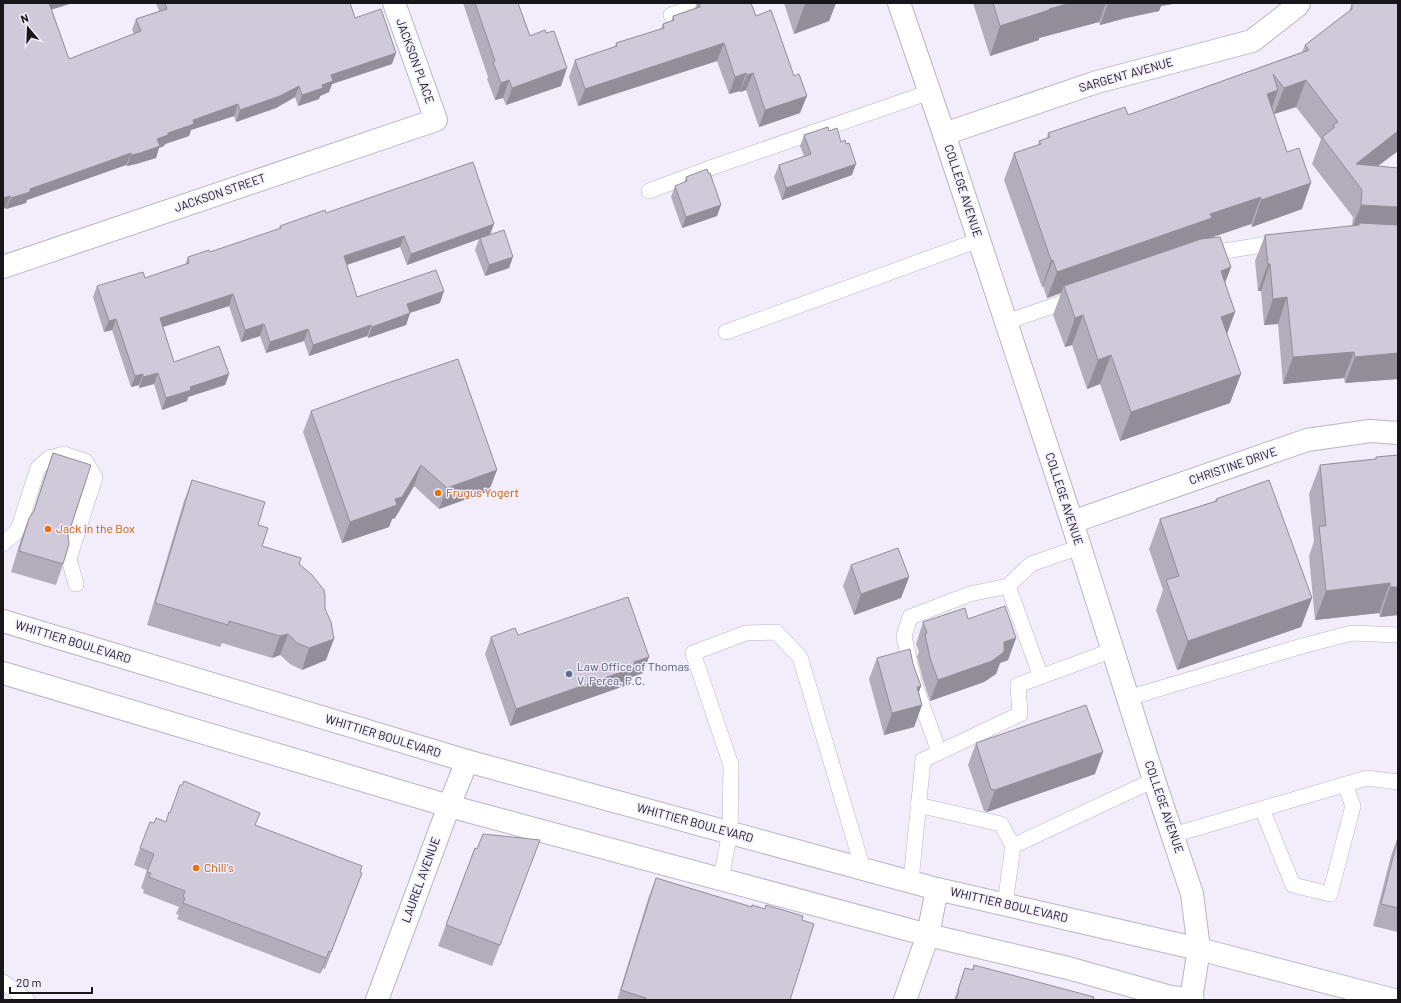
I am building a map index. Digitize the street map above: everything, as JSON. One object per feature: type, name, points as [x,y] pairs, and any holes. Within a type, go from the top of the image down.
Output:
[{"type":"street","name":"JACKSON PLACE","points":[[394,3],[436,120]]},
{"type":"street","name":"COLLEGE AVENUE","points":[[899,3],[930,92],[1072,522],[1192,894],[1200,949],[1181,999]]},
{"type":"street","name":"SARGENT AVENUE","points":[[944,134],[1097,82],[1252,41],[1299,3]]},
{"type":"street","name":"JACKSON STREET","points":[[3,267],[436,120]]},
{"type":"street","name":"CHRISTINE DRIVE","points":[[1072,522],[1307,440],[1370,431],[1398,433]]},
{"type":"street","name":"WHITTIER BOULEVARD","points":[[3,621],[467,761],[863,869],[938,889],[1200,949],[1394,1000]]},
{"type":"street","points":[[3,673],[449,806],[928,934],[1068,968],[1181,999]]},
{"type":"street","name":"LAUREL AVENUE","points":[[377,1000],[467,761]]},
{"type":"street","points":[[905,1000],[928,934],[938,889]]},
{"type":"lane","points":[[671,15],[704,3]]},
{"type":"lane","points":[[649,191],[713,166],[930,92]]},
{"type":"lane","points":[[726,332],[979,240]]},
{"type":"lane","points":[[1195,257],[1203,254],[1294,240]]},
{"type":"lane","points":[[1006,322],[1086,294]]},
{"type":"lane","points":[[3,544],[18,530],[38,468],[49,458],[64,454],[85,461],[95,477],[69,558],[76,584]]},
{"type":"lane","points":[[939,752],[914,682],[904,636],[910,617],[970,594],[1008,586],[1031,564],[1080,547]]},
{"type":"lane","points":[[1008,586],[1041,676]]},
{"type":"lane","points":[[721,879],[730,832],[731,765],[693,654],[746,633],[776,632],[800,657],[863,869]]},
{"type":"lane","points":[[1128,698],[1302,646],[1352,633],[1398,635]]},
{"type":"lane","points":[[911,881],[923,760],[1020,714],[1018,685],[1113,650]]},
{"type":"lane","points":[[1173,835],[1367,778],[1398,782]]},
{"type":"lane","points":[[1012,846],[1154,780]]},
{"type":"lane","points":[[1262,809],[1293,885],[1330,894],[1353,806],[1345,784]]},
{"type":"lane","points":[[918,805],[1001,824],[1012,846],[1005,904]]},
{"type":"lane","points":[[3,982],[27,1000]]},
{"type":"building","points":[[3,3],[49,3],[69,59],[141,31],[136,19],[167,9],[165,3],[350,3],[355,18],[381,9],[396,53],[331,75],[333,81],[322,85],[323,88],[302,95],[299,86],[280,96],[240,110],[238,104],[193,120],[194,124],[168,133],[168,135],[157,139],[160,146],[140,153],[131,155],[131,153],[30,189],[30,192],[11,198],[10,196],[3,198]]},
{"type":"building","points":[[475,3],[518,3],[530,36],[545,30],[546,33],[554,31],[567,68],[512,88],[509,80],[501,83]]},
{"type":"building","points":[[699,3],[751,3],[756,16],[771,10],[794,76],[799,74],[807,96],[765,110],[753,73],[747,75],[746,73],[735,77],[724,43],[585,89],[575,60],[617,46],[616,43],[664,28],[663,24],[674,20],[673,16],[700,7]]},
{"type":"building","points":[[993,3],[1071,3],[1000,26]]},
{"type":"building","points":[[1353,3],[1396,3],[1398,5],[1398,131],[1356,164],[1398,168],[1398,207],[1361,205],[1362,190],[1322,137],[1335,127],[1333,125],[1338,122],[1306,80],[1284,88],[1273,74],[1278,90],[1267,94],[1287,152],[1299,148],[1311,183],[1261,200],[1261,197],[1210,214],[1212,218],[1057,272],[1053,260],[1051,260],[1014,153],[1041,144],[1039,141],[1050,137],[1048,133],[1125,107],[1128,115],[1309,50],[1305,45],[1352,9]]},
{"type":"building","points":[[828,127],[829,131],[837,128],[841,142],[845,140],[846,144],[849,143],[856,164],[786,188],[779,165],[811,154],[804,135]]},
{"type":"building","points":[[473,162],[494,224],[411,254],[404,236],[344,256],[357,297],[436,270],[444,291],[407,304],[410,313],[372,327],[371,325],[313,345],[308,329],[270,342],[264,324],[245,330],[233,294],[160,318],[174,362],[219,346],[229,374],[190,387],[191,390],[166,398],[158,373],[143,377],[143,374],[135,376],[116,319],[109,321],[97,286],[143,272],[145,278],[189,263],[188,257],[209,250],[210,252],[281,228],[280,226],[325,210],[326,213]]},
{"type":"building","points":[[707,169],[709,174],[710,173],[721,205],[686,217],[675,186],[687,181],[686,177]]},
{"type":"building","points":[[1359,223],[1398,225],[1398,353],[1355,357],[1354,352],[1293,357],[1287,297],[1273,299],[1270,264],[1268,264],[1265,235],[1359,225]]},
{"type":"building","points":[[504,230],[513,257],[489,265],[480,238]]},
{"type":"building","points":[[1220,237],[1231,267],[1221,271],[1235,312],[1221,317],[1241,374],[1131,412],[1111,355],[1098,360],[1083,315],[1075,318],[1064,286],[1201,239]]},
{"type":"building","points":[[458,359],[497,470],[447,488],[421,465],[402,497],[395,499],[397,505],[350,522],[311,411]]},
{"type":"building","name":"Jack in the Box","points":[[53,453],[91,465],[68,535],[69,544],[63,564],[19,551],[29,518],[34,511]]},
{"type":"building","points":[[1398,455],[1398,587],[1390,587],[1390,583],[1326,591],[1319,526],[1326,526],[1320,465]]},
{"type":"building","points":[[192,480],[265,502],[258,525],[268,528],[262,546],[301,558],[299,564],[312,575],[324,590],[325,609],[331,622],[334,639],[309,648],[297,643],[288,634],[280,636],[229,621],[228,625],[155,603]]},
{"type":"building","points":[[1269,480],[1312,598],[1188,641],[1166,580],[1179,576],[1160,519],[1217,501],[1216,499]]},
{"type":"building","points":[[898,548],[909,577],[861,594],[851,565]]},
{"type":"building","points":[[628,597],[649,657],[634,662],[636,667],[516,709],[491,637],[515,628],[518,635]]},
{"type":"building","points":[[1005,606],[1016,638],[1004,642],[1004,652],[992,661],[938,680],[930,658],[925,634],[927,633],[923,622],[965,608],[968,619]]},
{"type":"building","points":[[910,649],[913,664],[921,686],[917,687],[922,705],[892,713],[877,658]]},
{"type":"building","points":[[1086,705],[1103,752],[995,790],[991,789],[976,743]]},
{"type":"building","points":[[184,781],[260,813],[255,825],[362,866],[360,872],[362,873],[331,952],[329,951],[326,958],[183,903],[185,891],[149,877],[151,873],[147,872],[154,854],[140,848],[150,822],[154,823],[156,818],[166,822],[180,785],[182,785]]},
{"type":"building","points":[[483,834],[540,840],[500,945],[446,925],[475,848],[477,849]]},
{"type":"building","points":[[1398,838],[1398,908],[1381,904]]},
{"type":"building","points":[[656,878],[752,907],[752,905],[765,909],[766,905],[803,916],[802,920],[814,924],[790,1000],[646,1000],[646,998],[621,990]]},
{"type":"building","points":[[974,965],[1094,997],[1093,1000],[956,1000],[965,968],[973,970]]},
{"type":"place","name":"Frugus Yogert","points":[[438,493]]},
{"type":"place","name":"Jack in the Box","points":[[48,529]]},
{"type":"place","name":"Law Office of Thomas V. Perea, P.C.","points":[[569,674]]},
{"type":"place","name":"Chili's","points":[[196,868]]}]
